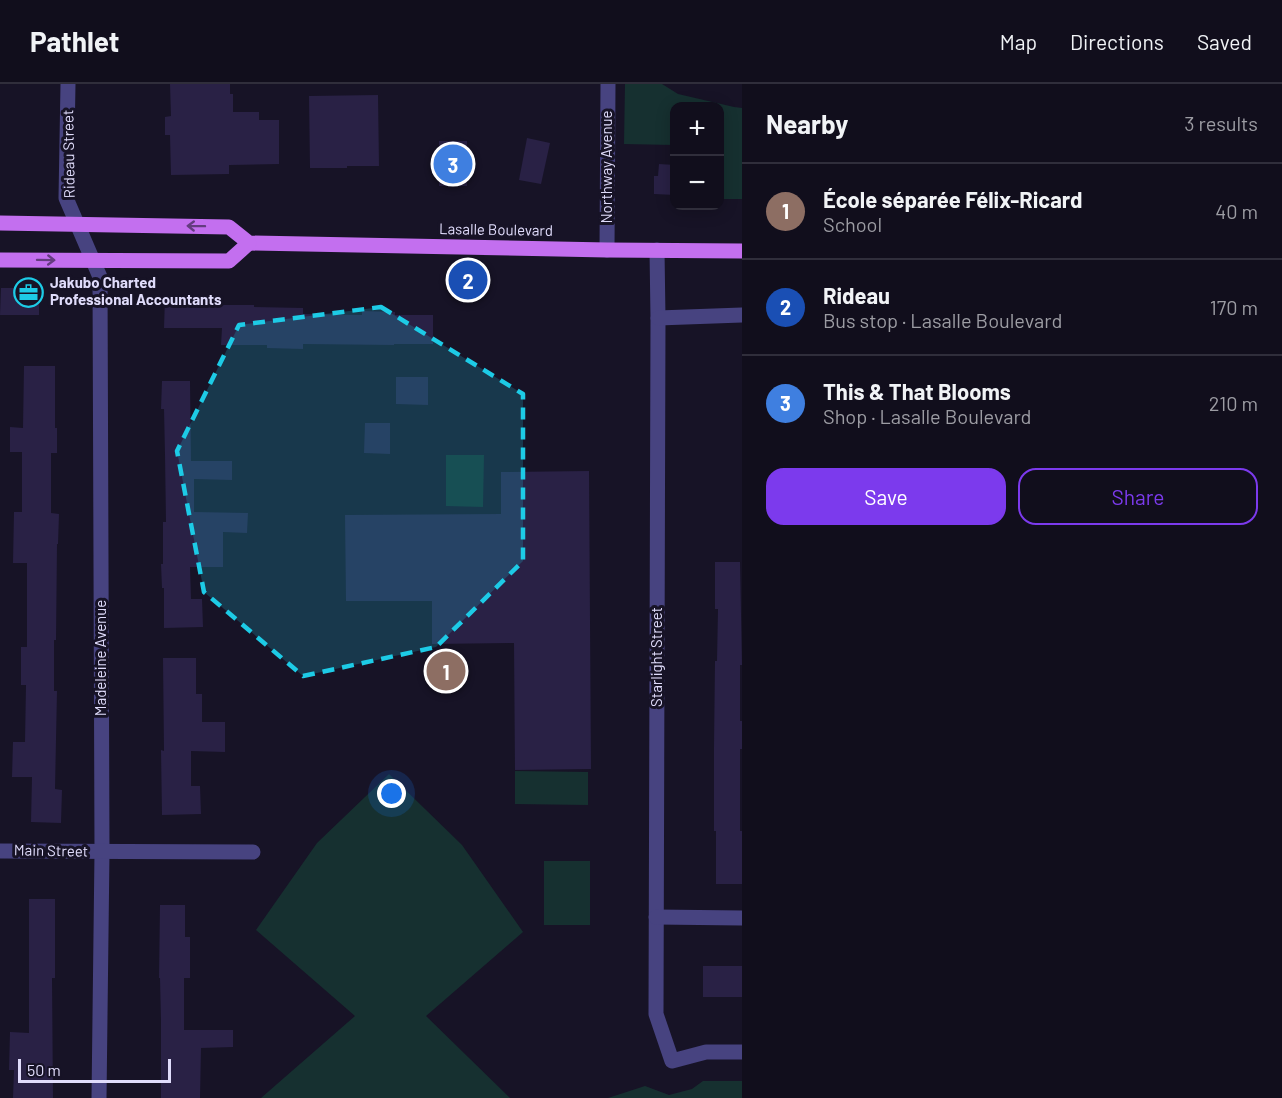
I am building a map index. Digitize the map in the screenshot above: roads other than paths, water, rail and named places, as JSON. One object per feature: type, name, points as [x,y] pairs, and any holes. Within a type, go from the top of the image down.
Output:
[{"type":"main road","points":[[0,223],[229,226],[249,243],[229,261],[0,260]]},
{"type":"main road","name":"Lasalle Boulevard","points":[[249,243],[742,251]]},
{"type":"street","name":"Rideau Street","points":[[68,84],[66,198],[77,223]]},
{"type":"street","name":"Northway Avenue","points":[[607,250],[608,84]]},
{"type":"street","name":"Madeleine Avenue","points":[[77,223],[100,277],[102,852],[99,1098]]},
{"type":"street","name":"Starlight Street","points":[[657,250],[656,1014],[672,1061],[706,1053],[742,1052]]},
{"type":"street","points":[[658,318],[742,315]]},
{"type":"street","name":"Main Street","points":[[0,851],[253,852]]},
{"type":"street","points":[[656,917],[742,918]]},
{"type":"place","name":"This & That Blooms","points":[[453,164]]},
{"type":"place","name":"Rideau","points":[[468,280]]},
{"type":"place","name":"Jakubo Charted Professional Accountants","points":[[29,292]]},
{"type":"place","name":"École séparée Félix-Ricard","points":[[446,671]]}]
